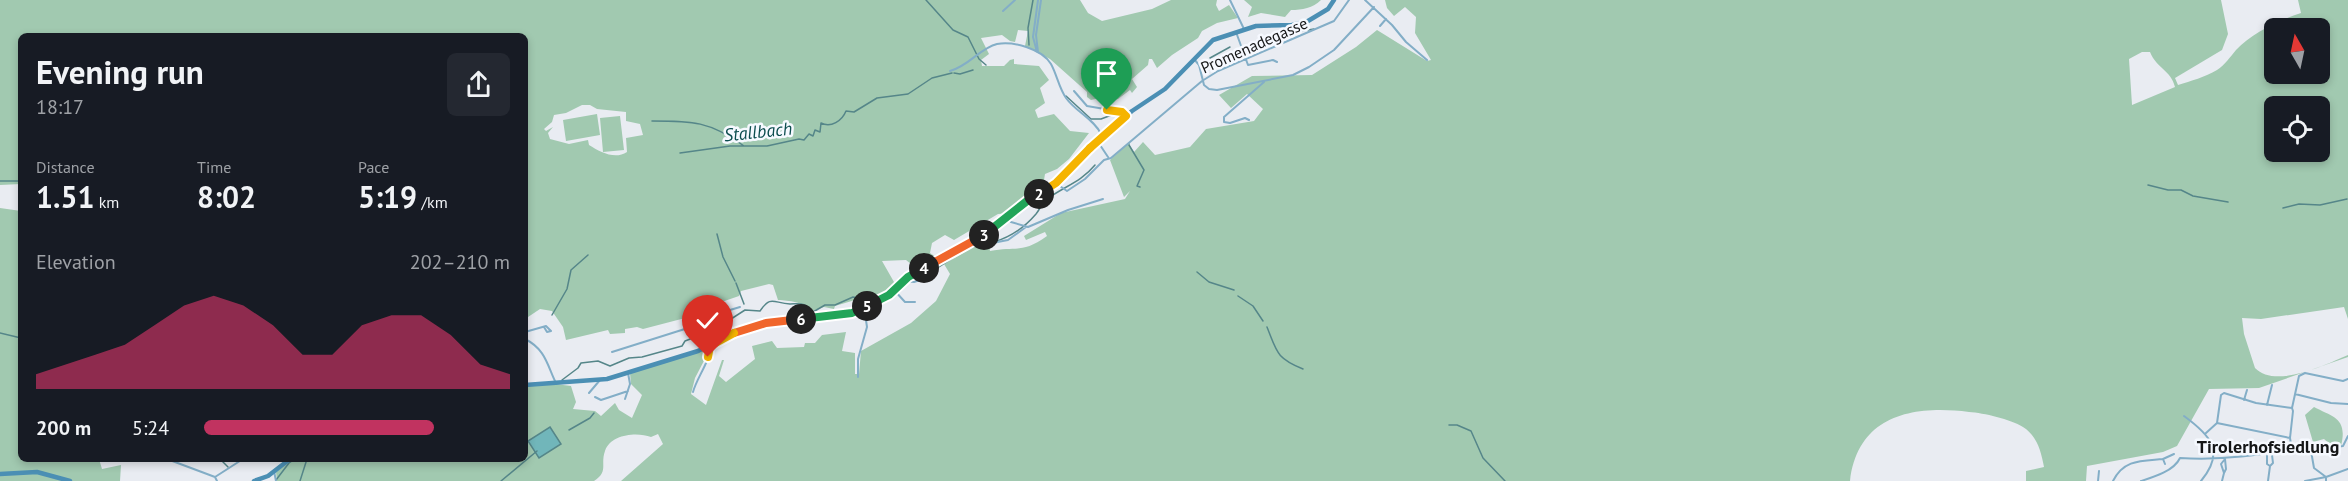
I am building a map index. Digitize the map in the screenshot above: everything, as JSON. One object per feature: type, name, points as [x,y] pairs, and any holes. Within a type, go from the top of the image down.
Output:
[{"type":"main road","points":[[528,385],[600,380],[707,347],[736,332],[766,323],[848,314],[864,307],[894,290],[904,280],[976,243],[1027,201],[1056,183],[1102,136],[1165,89],[1213,40],[1263,25],[1292,25],[1308,21],[1328,9],[1334,0]]},
{"type":"main road","points":[[254,481],[286,462]]},
{"type":"main road","points":[[0,474],[37,472],[70,481]]},
{"type":"street","points":[[1003,11],[1015,0]]},
{"type":"street","points":[[1040,0],[1033,37],[1034,46],[1039,54],[1052,65],[1065,96],[1097,126],[1102,136]]},
{"type":"street","points":[[1230,0],[1244,29]]},
{"type":"street","name":"Promenadegasse","points":[[1056,183],[1066,191],[1085,179],[1108,157],[1111,158],[1202,81],[1246,58],[1334,21],[1340,16],[1349,0]]},
{"type":"street","points":[[1365,0],[1427,60]]},
{"type":"street","points":[[1194,59],[1199,65],[1202,81],[1212,90],[1293,75],[1334,50],[1374,7]]},
{"type":"street","points":[[1380,26],[1386,19]]},
{"type":"street","points":[[1235,32],[1249,65],[1274,60],[1277,62]]},
{"type":"street","points":[[950,71],[970,62],[990,46],[1012,43],[1039,54]]},
{"type":"street","points":[[1249,120],[1245,118],[1230,123],[1224,122],[1224,117],[1264,82]]},
{"type":"street","points":[[1074,92],[1087,106],[1097,110],[1122,112],[1126,116]]},
{"type":"street","points":[[1084,112],[1087,106]]},
{"type":"street","points":[[1098,140],[1108,157]]},
{"type":"street","points":[[976,243],[1008,240],[1024,226],[1103,199]]},
{"type":"street","points":[[1007,218],[1011,222],[1024,226]]},
{"type":"street","points":[[904,280],[914,282],[926,278]]},
{"type":"street","points":[[894,290],[905,303],[915,302]]},
{"type":"street","points":[[858,377],[858,359],[867,327],[864,307]]},
{"type":"street","points":[[612,352],[707,322],[720,313],[740,308]]},
{"type":"street","points":[[528,331],[544,327]]},
{"type":"street","points":[[690,327],[696,337],[707,347],[708,357],[698,375],[693,392]]},
{"type":"street","points":[[528,341],[548,359],[555,382]]},
{"type":"street","points":[[625,399],[630,384],[628,373]]},
{"type":"street","points":[[2292,450],[2290,438],[2292,408],[2298,377],[2302,374],[2343,381],[2348,379]]},
{"type":"street","points":[[590,393],[600,380]]},
{"type":"street","points":[[2267,405],[2272,385]]},
{"type":"street","points":[[2206,433],[2217,423],[2223,389]]},
{"type":"street","points":[[2244,400],[2247,390]]},
{"type":"street","points":[[595,397],[601,400],[628,391]]},
{"type":"street","points":[[2222,394],[2267,405],[2292,408]]},
{"type":"street","points":[[2295,394],[2331,403],[2348,404]]},
{"type":"street","points":[[2184,416],[2206,433],[2211,442],[2211,466],[2202,481]]},
{"type":"street","points":[[2217,423],[2290,438]]},
{"type":"street","points":[[2311,452],[2343,446],[2348,436]]},
{"type":"street","points":[[2141,481],[2169,469],[2180,458],[2225,459],[2264,453],[2267,455],[2306,447],[2311,452],[2314,468],[2326,479]]},
{"type":"street","points":[[2113,481],[2117,473],[2126,465],[2138,461],[2163,459],[2174,454]]},
{"type":"street","points":[[2268,481],[2270,466],[2273,463],[2272,454]]},
{"type":"street","points":[[2267,455],[2267,464],[2270,466]]},
{"type":"street","points":[[2163,459],[2165,464]]},
{"type":"street","points":[[2222,481],[2224,473],[2221,464],[2225,459]]},
{"type":"street","points":[[174,462],[216,479],[239,462]]},
{"type":"street","points":[[2305,481],[2326,479],[2348,469]]},
{"type":"street","points":[[274,471],[276,480]]},
{"type":"street","points":[[2098,481],[2099,471]]},
{"type":"green space","points":[[0,0],[1080,0],[1088,13],[1102,21],[1152,9],[1171,0],[1217,0],[1216,5],[1219,11],[1229,5],[1238,18],[1217,23],[1202,31],[1198,38],[1157,68],[1152,59],[1149,59],[1148,65],[1132,79],[1137,87],[1132,93],[1130,90],[1118,99],[1106,102],[1104,97],[1091,100],[1087,97],[1087,92],[1050,59],[1025,46],[1028,31],[1018,30],[1015,42],[1002,35],[981,38],[989,54],[981,60],[982,66],[1004,66],[1014,59],[1014,64],[1039,66],[1049,80],[1040,88],[1045,103],[1035,110],[1038,118],[1054,114],[1070,131],[1089,133],[1069,159],[1057,169],[1045,174],[1044,180],[1026,191],[1030,198],[1010,213],[998,214],[954,240],[945,235],[932,243],[930,253],[939,259],[930,263],[925,259],[911,264],[906,260],[882,261],[894,282],[890,290],[867,304],[866,301],[855,300],[835,306],[834,309],[824,307],[809,312],[800,304],[778,300],[773,285],[769,284],[741,291],[739,296],[707,307],[701,306],[691,312],[689,317],[643,329],[637,327],[625,329],[625,333],[610,334],[608,330],[566,340],[563,327],[552,311],[540,309],[528,317],[528,33],[18,33],[18,184],[0,185]],"holes":[[[582,105],[590,105],[597,109],[626,112],[626,121],[640,124],[643,135],[626,138],[627,152],[618,155],[598,150],[589,145],[588,140],[569,144],[550,139],[548,133],[553,127],[546,131],[544,129],[552,122],[554,115],[566,113]]]},
{"type":"green space","points":[[1244,0],[1321,0],[1307,8],[1291,10],[1285,17],[1261,13],[1248,17],[1252,7]]},
{"type":"green space","points":[[1385,0],[2221,0],[2228,34],[2222,50],[2175,78],[2178,85],[2217,70],[2236,50],[2264,29],[2264,84],[2330,84],[2330,18],[2288,18],[2301,13],[2298,0],[2348,0],[2348,319],[2344,307],[2261,319],[2242,318],[2244,334],[2255,368],[2264,374],[2275,376],[2287,376],[2311,370],[2259,388],[2209,389],[2177,446],[2163,452],[2087,466],[2086,481],[2026,481],[2026,471],[2044,467],[2038,444],[2028,431],[2018,424],[1997,417],[1948,410],[1909,413],[1876,428],[1864,441],[1855,459],[1850,481],[621,481],[663,444],[658,434],[651,437],[625,436],[613,441],[605,451],[603,471],[594,481],[277,481],[276,472],[289,462],[528,462],[528,386],[555,384],[571,386],[576,402],[573,409],[595,411],[601,416],[615,403],[619,410],[632,418],[642,395],[631,384],[630,373],[704,350],[707,355],[695,378],[691,394],[706,405],[722,360],[724,360],[719,376],[726,382],[755,359],[752,346],[772,341],[777,348],[804,347],[805,343],[815,343],[822,335],[846,332],[842,351],[855,353],[855,374],[859,374],[861,351],[911,323],[936,301],[950,274],[944,264],[975,246],[989,246],[990,251],[1031,245],[1047,236],[1045,232],[1026,240],[1024,236],[1061,213],[1125,199],[1130,191],[1124,197],[1110,160],[1130,142],[1134,152],[1143,142],[1155,155],[1190,147],[1206,129],[1254,121],[1263,109],[1247,94],[1231,108],[1219,95],[1252,76],[1312,75],[1356,47],[1377,30],[1427,61],[1431,60],[1415,33],[1416,17],[1405,7],[1394,16],[1387,8]],"holes":[[[2142,52],[2150,52],[2173,81],[2175,87],[2132,105],[2129,59]]]},
{"type":"green space","points":[[597,114],[600,135],[566,141],[563,120]]},
{"type":"green space","points":[[620,116],[624,150],[603,152],[600,118]]},
{"type":"green space","points":[[0,208],[18,211],[18,462],[100,462],[102,469],[121,465],[120,481],[0,481]]},
{"type":"green space","points":[[2348,355],[2348,357],[2318,368]]},
{"type":"green space","points":[[2314,407],[2333,416],[2341,424],[2343,437],[2341,446],[2333,447],[2324,439],[2313,442],[2305,415]]},
{"type":"water","points":[[550,427],[561,444],[539,458],[528,441]]},
{"type":"waterway","points":[[926,0],[953,30],[968,37],[979,59],[986,65]]},
{"type":"waterway","points":[[1029,45],[1028,28],[1033,0]]},
{"type":"waterway","points":[[1260,42],[1277,40],[1291,33],[1314,29]]},
{"type":"waterway","points":[[1210,58],[1230,47]]},
{"type":"waterway","name":"Stallbach","points":[[954,73],[960,74],[973,70]]},
{"type":"waterway","name":"Stallbach","points":[[680,153],[730,146],[767,146],[804,140],[809,134],[813,136],[815,130],[820,132],[821,123],[829,125],[836,123],[846,111],[854,112],[877,98],[908,94],[932,78],[952,73]]},
{"type":"waterway","name":"Stallbach","points":[[1066,96],[1091,119],[1101,119],[1117,113]]},
{"type":"waterway","points":[[652,121],[700,124],[721,132],[744,146]]},
{"type":"waterway","points":[[1129,145],[1144,170],[1137,186],[1140,187]]},
{"type":"waterway","points":[[994,242],[1022,228],[1047,199],[1078,180],[1095,165]]},
{"type":"waterway","points":[[0,181],[18,181]]},
{"type":"waterway","points":[[2148,185],[2168,190],[2181,190],[2193,196],[2228,202]]},
{"type":"waterway","points":[[2283,208],[2299,204],[2320,205],[2347,199]]},
{"type":"waterway","points":[[717,234],[723,257],[735,281]]},
{"type":"waterway","points":[[920,279],[968,248],[983,244]]},
{"type":"waterway","points":[[552,315],[567,289],[571,270],[588,255]]},
{"type":"waterway","points":[[1197,272],[1209,282],[1234,290]]},
{"type":"waterway","points":[[562,380],[581,363],[598,361],[610,366],[629,358],[642,357],[682,346],[685,341],[698,336],[723,317],[731,319],[745,310],[760,311],[770,301],[803,304],[806,309],[813,312],[825,305],[835,305],[853,297],[869,300],[878,297],[902,279]]},
{"type":"waterway","points":[[736,283],[744,304]]},
{"type":"waterway","points":[[1238,296],[1253,306],[1263,321]]},
{"type":"waterway","points":[[1267,327],[1282,357],[1303,369]]},
{"type":"waterway","points":[[0,333],[18,337]]},
{"type":"waterway","points":[[569,430],[590,418],[594,413]]},
{"type":"waterway","points":[[1449,425],[1457,425],[1471,431],[1483,458],[1505,481]]},
{"type":"waterway","points":[[528,458],[537,451]]},
{"type":"waterway","points":[[223,462],[228,467]]},
{"type":"waterway","points":[[276,480],[290,462]]},
{"type":"waterway","points":[[300,481],[306,462]]},
{"type":"waterway","points":[[501,481],[524,462]]},
{"type":"district","name":"Tirolerhofsiedlung","points":[[2268,447]]},
{"type":"route","points":[[708,357],[710,346],[747,328],[777,321],[852,313],[889,295],[908,277],[989,233],[1018,207],[1049,189],[1098,140],[1126,116],[1122,112],[1107,110]]}]
